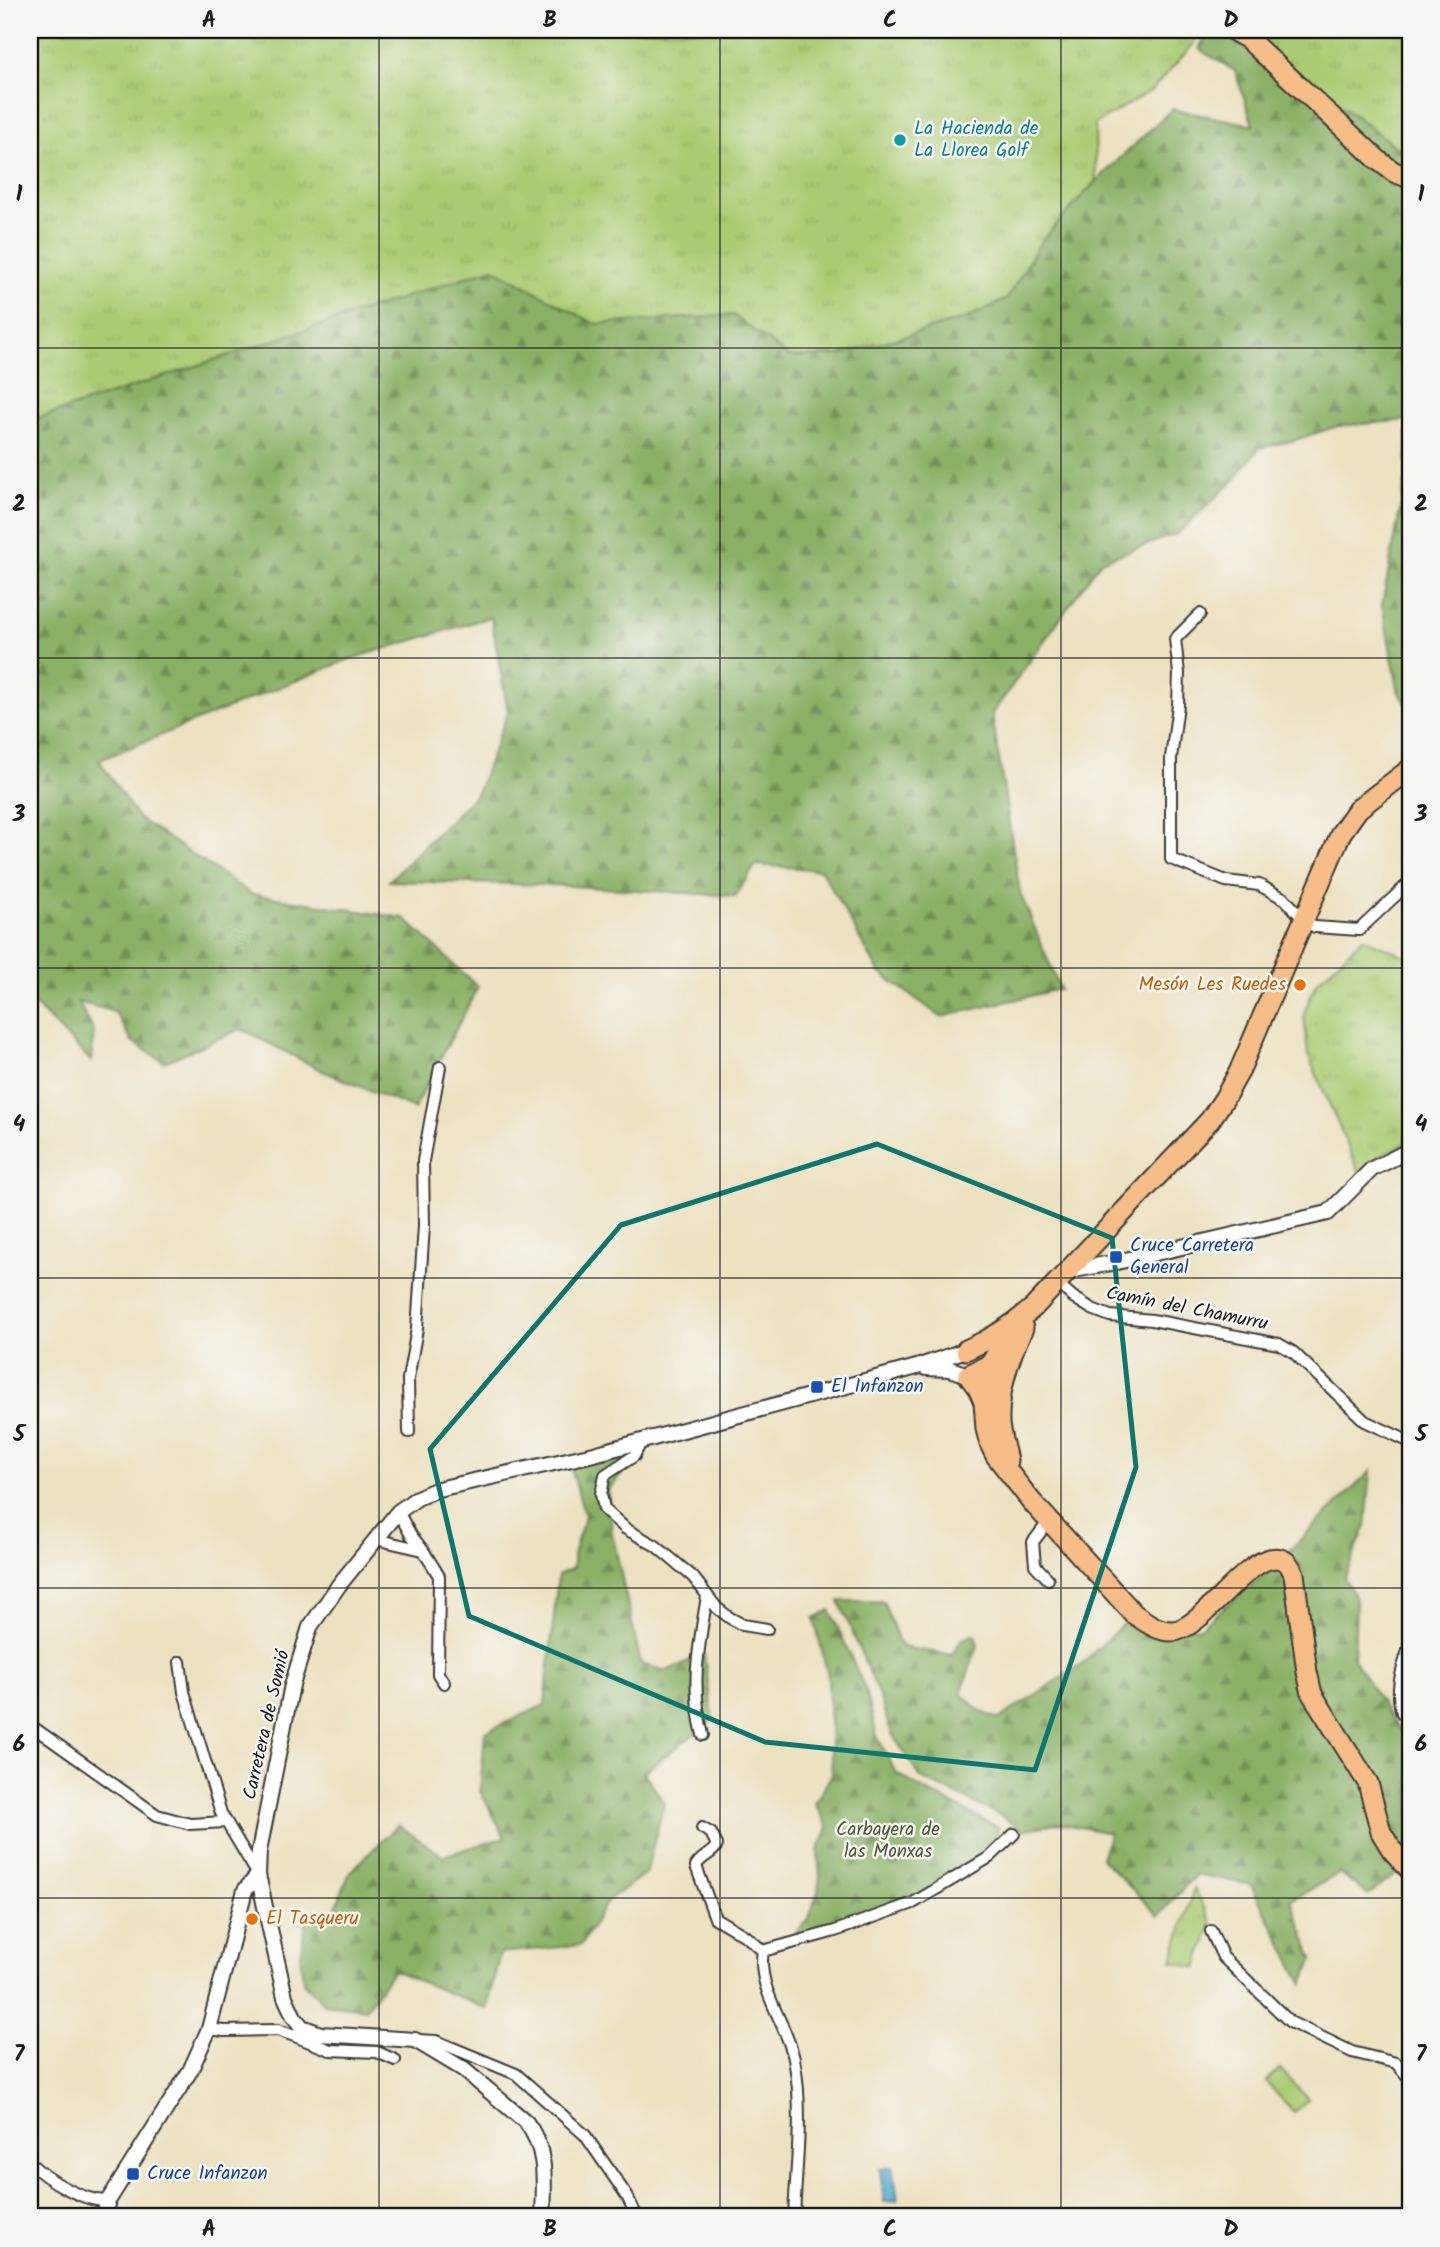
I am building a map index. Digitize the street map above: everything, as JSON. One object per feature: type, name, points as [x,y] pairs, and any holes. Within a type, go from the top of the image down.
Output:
[{"type":"highway","points":[[1232,30],[1257,48],[1378,160],[1394,172],[1410,178]]},
{"type":"highway","points":[[1010,1473],[999,1423],[996,1381],[989,1367],[967,1350],[1013,1325],[1033,1308],[1210,1119],[1239,1072],[1349,820],[1358,809],[1410,769]]},
{"type":"highway","points":[[999,1423],[1004,1377],[1012,1351],[1033,1308]]},
{"type":"highway","points":[[1013,1325],[989,1367],[984,1402],[986,1429],[996,1456],[1049,1521],[1134,1614],[1161,1630],[1173,1631],[1191,1626],[1261,1562],[1273,1557],[1286,1561],[1294,1574],[1312,1694],[1368,1783],[1381,1832],[1392,1850],[1410,1870]]},
{"type":"highway","points":[[984,1402],[968,1375],[989,1367],[1012,1351]]},
{"type":"street","points":[[1200,614],[1175,639],[1179,673],[1171,758],[1171,859],[1226,881],[1259,885],[1285,899],[1304,920],[1315,927],[1359,930],[1410,882]]},
{"type":"street","points":[[409,1432],[408,1379],[417,1329],[424,1226],[424,1161],[440,1067]]},
{"type":"street","points":[[1063,1277],[1328,1213],[1371,1169],[1410,1150]]},
{"type":"street","name":"Camín del Chamurru","points":[[1063,1277],[1092,1309],[1110,1316],[1152,1320],[1279,1345],[1293,1352],[1365,1421],[1410,1442]]},
{"type":"street","name":"Carretera de Somió","points":[[300,2032],[285,1997],[258,1875],[259,1851],[292,1685],[310,1628],[398,1512],[417,1498],[438,1489],[641,1442],[917,1367],[967,1350]]},
{"type":"street","points":[[917,1367],[950,1369],[968,1375]]},
{"type":"street","points":[[641,1442],[634,1456],[605,1475],[601,1494],[604,1508],[626,1529],[656,1546],[693,1577],[717,1608],[743,1625],[767,1629]]},
{"type":"street","points":[[398,1512],[439,1576],[438,1674],[444,1683]]},
{"type":"street","points":[[1048,1579],[1035,1565],[1033,1542],[1049,1521]]},
{"type":"street","points":[[375,1539],[423,1550]]},
{"type":"street","points":[[703,1735],[696,1710],[695,1675],[707,1597]]},
{"type":"street","points":[[1402,1713],[1398,1686],[1410,1644]]},
{"type":"street","points":[[103,2217],[108,2201],[190,2071],[209,2029],[245,1890],[258,1875],[218,1806],[184,1692],[180,1662]]},
{"type":"street","points":[[30,1725],[157,1815],[190,1824],[225,1822]]},
{"type":"street","points":[[702,1828],[711,1833],[716,1845],[713,1853],[699,1860],[696,1866],[715,1918],[747,1937],[763,1951],[763,1973],[793,2057],[798,2105],[794,2217]]},
{"type":"street","points":[[763,1951],[835,1931],[913,1903],[990,1857],[1014,1834]]},
{"type":"street","points":[[1211,1931],[1223,1957],[1290,2022],[1352,2052],[1395,2063],[1410,2079]]},
{"type":"street","points":[[209,2029],[278,2030],[436,2041],[516,2074],[585,2135],[627,2196],[637,2217]]},
{"type":"street","points":[[300,2032],[330,2050],[377,2052],[394,2060]]},
{"type":"street","points":[[415,2040],[463,2069],[526,2122],[534,2133],[539,2144],[544,2172],[543,2217]]},
{"type":"street","points":[[30,2164],[76,2194],[98,2201],[108,2201]]},
{"type":"highlighted area","points":[[877,1144],[1112,1238],[1136,1467],[1035,1770],[765,1742],[469,1616],[430,1449],[621,1225]]},
{"type":"green space","points":[[40,30],[1201,30],[1193,45],[1152,90],[1095,124],[1096,181],[1040,243],[1007,299],[965,319],[840,355],[789,357],[733,315],[595,325],[493,268],[30,421],[30,40]]},
{"type":"green space","points":[[1207,30],[1242,30],[1410,158],[1410,708],[1399,693],[1382,605],[1406,479],[1408,420],[1338,426],[1292,441],[1259,448],[1235,479],[1177,534],[1101,561],[992,714],[1020,893],[1060,989],[941,1017],[879,972],[821,870],[756,865],[735,896],[553,885],[389,881],[477,793],[508,712],[491,617],[350,659],[99,760],[138,818],[251,894],[404,918],[478,987],[414,1109],[323,1071],[241,1029],[164,1062],[132,1041],[115,1012],[78,1002],[94,1031],[91,1061],[30,1000],[30,421],[493,268],[595,324],[733,315],[789,357],[840,355],[965,319],[1007,299],[1040,243],[1096,181],[1172,109],[1253,125],[1235,71],[1199,49]]},
{"type":"green space","points":[[1243,30],[1410,30],[1410,158]]},
{"type":"green space","points":[[1363,938],[1410,958],[1410,1141],[1379,1156],[1359,1172],[1308,1055],[1304,1013],[1316,983]]},
{"type":"green space","points":[[628,1454],[622,1474],[608,1490],[612,1533],[641,1664],[667,1671],[704,1654],[713,1720],[644,1772],[664,1803],[646,1873],[608,1900],[581,1945],[500,1953],[487,2009],[393,1970],[366,2009],[324,2004],[303,1982],[300,1955],[307,1919],[333,1914],[350,1872],[398,1825],[443,1856],[505,1837],[480,1791],[485,1732],[545,1705],[558,1575],[573,1568],[573,1554],[585,1516],[571,1468]]},
{"type":"green space","points":[[1371,1471],[1366,1526],[1344,1578],[1356,1598],[1354,1659],[1386,1711],[1410,1742],[1410,1864],[1368,1895],[1340,1873],[1291,1900],[1313,1958],[1303,1984],[1251,1885],[1196,1874],[1159,1916],[1101,1858],[1110,1833],[1059,1823],[1022,1830],[1004,1817],[921,1778],[892,1734],[876,1688],[839,1601],[883,1601],[901,1647],[952,1655],[961,1640],[975,1634],[978,1645],[961,1693],[979,1711],[999,1719],[1084,1662],[1128,1619],[1199,1628],[1267,1572]]},
{"type":"green space","name":"Carbayera de las Monxas","points":[[830,1610],[866,1691],[877,1736],[896,1773],[998,1827],[995,1846],[910,1901],[834,1927],[791,1936],[808,1921],[820,1877],[818,1851],[828,1828],[815,1803],[832,1774],[828,1676],[814,1618]]},
{"type":"green space","points":[[1194,1888],[1212,1923],[1197,1967],[1172,1961]]},
{"type":"green space","points":[[1280,2069],[1308,2099],[1294,2112],[1266,2082]]},
{"type":"water","points":[[893,2167],[898,2200],[884,2202],[880,2169]]},
{"type":"place","name":"La Hacienda de La Llorea Golf","points":[[900,140]]},
{"type":"place","name":"Mesón Les Ruedes","points":[[1300,985]]},
{"type":"place","name":"Cruce Carretera General","points":[[1116,1257]]},
{"type":"place","name":"El Infanzon","points":[[817,1387]]},
{"type":"place","name":"El Tasqueru","points":[[252,1919]]},
{"type":"place","name":"Cruce Infanzon","points":[[133,2174]]}]
